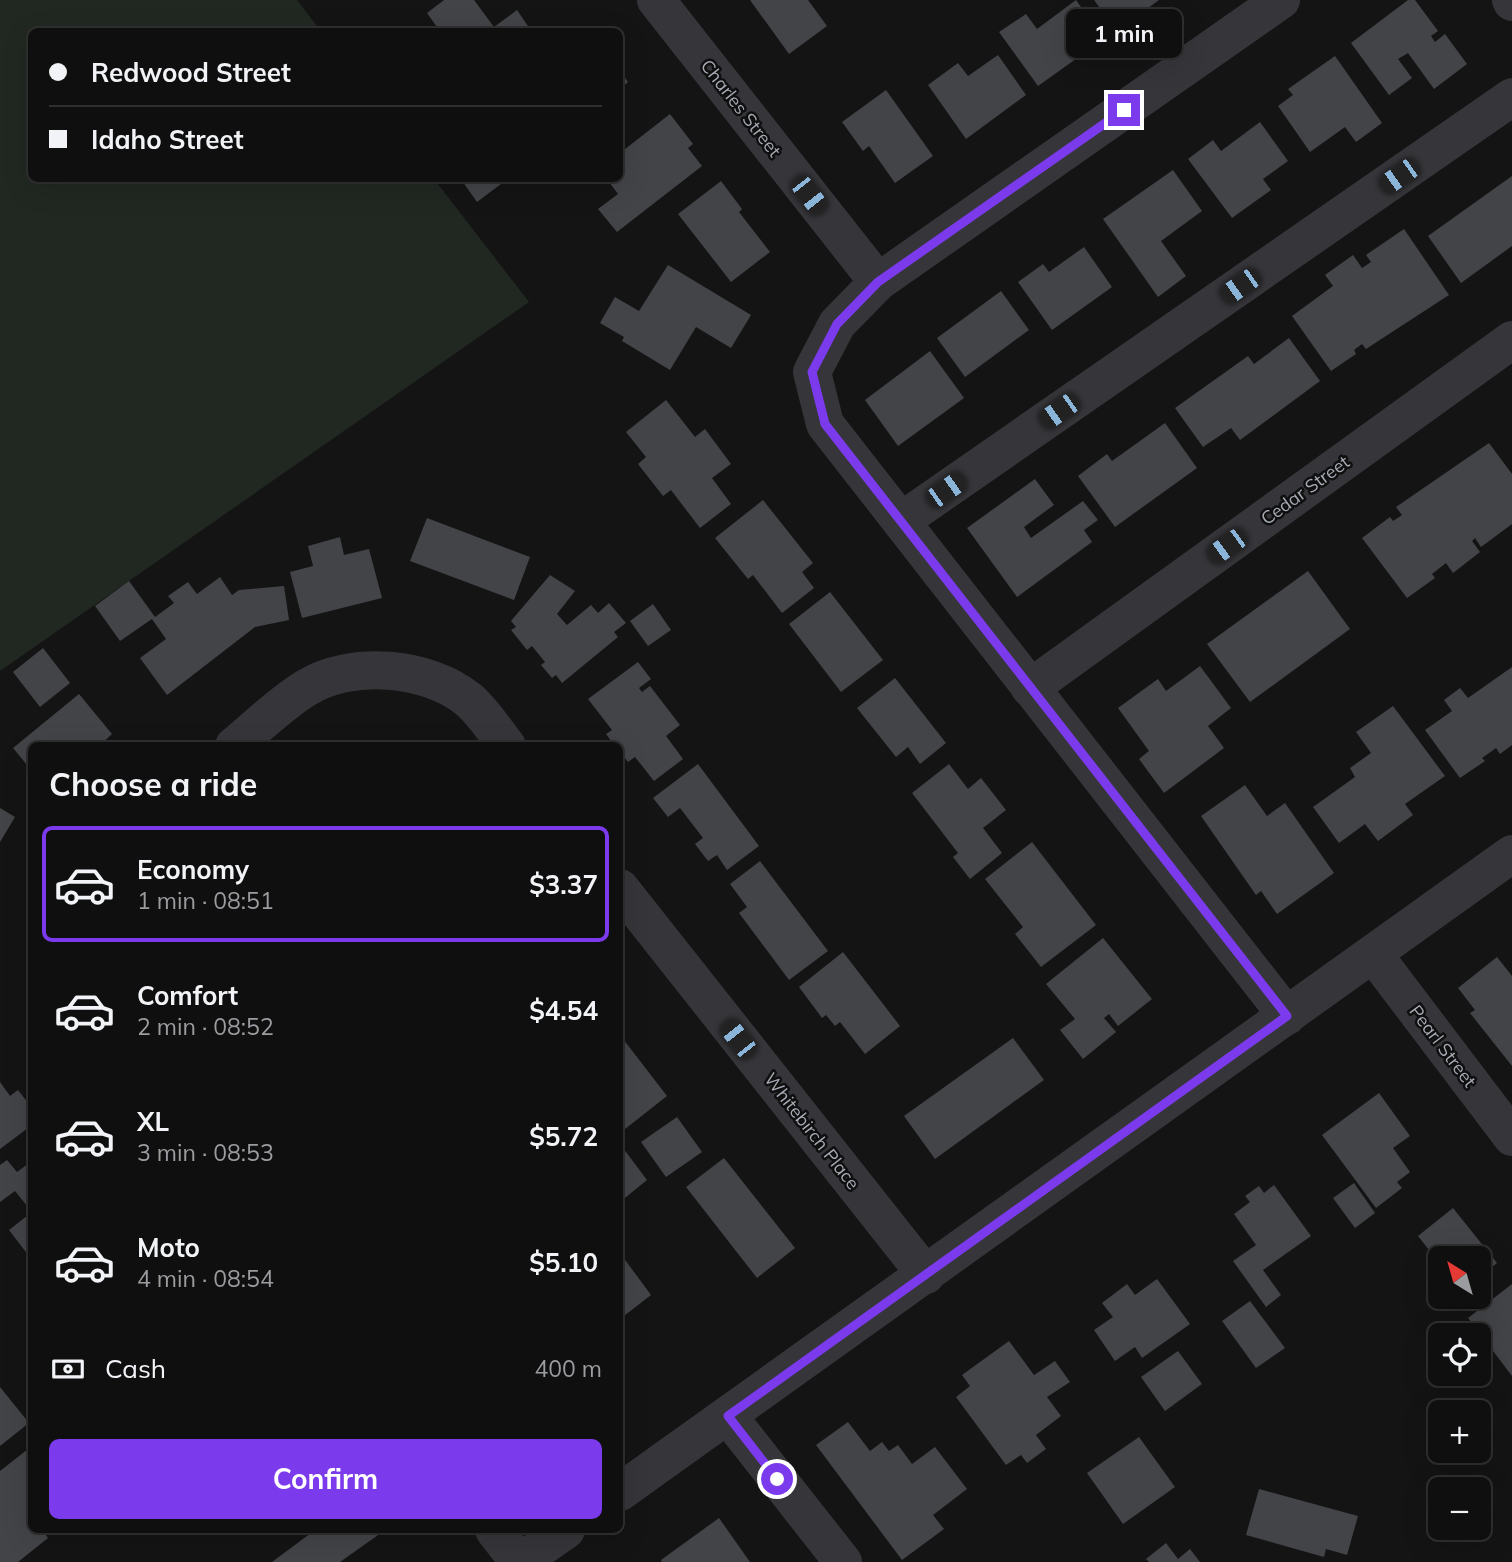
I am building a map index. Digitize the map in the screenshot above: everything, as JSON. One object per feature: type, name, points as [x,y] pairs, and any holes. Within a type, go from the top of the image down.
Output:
[{"type":"street","name":"Charles Street","points":[[656,0],[878,282]]},
{"type":"street","points":[[1281,0],[878,282],[837,324],[812,372],[825,424],[1287,1016]]},
{"type":"street","points":[[901,521],[1512,97]]},
{"type":"street","name":"Cedar Street","points":[[1030,688],[1512,340]]},
{"type":"street","points":[[239,742],[307,687],[346,673],[376,670],[426,677],[469,699],[504,742]]},
{"type":"street","points":[[623,1490],[1512,854]]},
{"type":"street","name":"Whitebirch Place","points":[[623,892],[926,1275]]},
{"type":"street","name":"Pearl Street","points":[[1374,955],[1512,1137]]},
{"type":"street","points":[[728,1416],[843,1562]]},
{"type":"street","points":[[496,1533],[520,1562],[562,1533]]},
{"type":"shaded area","points":[[0,0],[297,0],[319,28],[28,28],[28,182],[436,182],[529,302],[0,671]]},
{"type":"building","points":[[444,0],[474,0],[494,27],[517,10],[529,28],[438,28],[427,13]]},
{"type":"building","points":[[750,0],[808,0],[827,26],[789,54]]},
{"type":"building","points":[[1076,0],[1104,39],[1038,86],[999,32],[1026,14],[1037,29]]},
{"type":"building","points":[[1094,0],[1159,0],[1117,31]]},
{"type":"building","points":[[1408,0],[1415,0],[1438,31],[1431,36],[1435,42],[1445,34],[1467,64],[1434,89],[1408,53],[1398,59],[1412,78],[1389,95],[1351,43]]},
{"type":"building","points":[[998,55],[1026,95],[966,139],[928,85],[958,63],[968,76]]},
{"type":"building","points":[[1335,56],[1382,123],[1356,142],[1345,127],[1310,152],[1278,106],[1293,95],[1288,89]]},
{"type":"building","points":[[886,90],[933,156],[895,183],[869,146],[863,151],[842,122]]},
{"type":"building","points":[[670,114],[693,144],[688,148],[702,166],[617,232],[598,209],[618,194],[609,182],[623,182],[623,151]]},
{"type":"building","points":[[1260,122],[1288,161],[1263,179],[1271,190],[1232,218],[1188,159],[1213,140],[1221,151]]},
{"type":"building","points":[[1173,170],[1202,211],[1161,241],[1186,276],[1158,297],[1103,219]]},
{"type":"building","points":[[1512,176],[1512,246],[1461,283],[1428,236]]},
{"type":"building","points":[[721,181],[742,209],[739,212],[770,252],[731,282],[678,214]]},
{"type":"building","points":[[463,182],[504,182],[477,202]]},
{"type":"building","points":[[1404,229],[1449,295],[1366,349],[1362,344],[1354,350],[1356,354],[1331,371],[1292,316],[1333,286],[1325,275],[1353,255],[1362,268],[1371,262],[1366,255]]},
{"type":"building","points":[[1084,247],[1112,287],[1052,330],[1018,282],[1043,264],[1049,272]]},
{"type":"building","points":[[668,265],[751,315],[731,348],[696,327],[670,370],[622,341],[624,337],[600,323],[615,297],[639,311]]},
{"type":"building","points":[[1001,291],[1029,330],[965,377],[937,338]]},
{"type":"building","points":[[1289,338],[1320,381],[1240,440],[1231,428],[1203,447],[1175,408],[1248,356],[1254,364]]},
{"type":"building","points":[[930,351],[964,398],[898,446],[865,400]]},
{"type":"building","points":[[666,400],[695,437],[705,429],[731,464],[712,478],[731,504],[700,528],[671,490],[663,496],[638,464],[646,457],[626,432]]},
{"type":"building","points":[[1165,423],[1197,468],[1115,527],[1078,476],[1107,454],[1112,461]]},
{"type":"building","points":[[1489,443],[1512,474],[1512,524],[1481,547],[1475,538],[1472,541],[1480,552],[1453,573],[1446,563],[1432,574],[1435,578],[1407,598],[1362,538],[1390,517],[1393,521],[1402,515],[1396,507]]},
{"type":"building","points":[[1035,479],[1054,505],[1024,527],[1031,538],[1083,501],[1098,520],[1084,530],[1092,542],[1017,597],[967,528]]},
{"type":"building","points":[[763,500],[813,563],[802,572],[814,588],[782,613],[753,575],[748,579],[715,538]]},
{"type":"building","points":[[427,518],[530,557],[514,600],[410,561]]},
{"type":"building","points":[[340,537],[344,555],[369,549],[382,598],[302,618],[290,572],[313,566],[308,546]]},
{"type":"building","points":[[1308,571],[1350,629],[1250,702],[1207,644]]},
{"type":"building","points":[[550,575],[575,591],[557,614],[567,625],[591,605],[598,613],[609,603],[626,623],[614,632],[618,637],[562,683],[556,675],[552,678],[541,665],[545,662],[532,646],[527,650],[511,630],[516,627],[511,621]]},
{"type":"building","points":[[220,577],[232,595],[239,590],[284,586],[289,620],[255,627],[167,695],[140,658],[166,639],[152,619],[120,641],[95,606],[129,581],[155,617],[174,603],[168,596],[188,582],[197,594]]},
{"type":"building","points":[[830,592],[883,660],[841,692],[789,624]]},
{"type":"building","points":[[653,604],[671,630],[648,646],[630,621]]},
{"type":"building","points":[[43,648],[70,683],[40,707],[13,672]]},
{"type":"building","points":[[638,662],[651,679],[639,688],[642,692],[650,686],[680,725],[666,736],[683,759],[654,781],[635,757],[628,762],[623,756],[623,742],[612,742],[606,734],[612,730],[588,699]]},
{"type":"building","points":[[1200,666],[1231,708],[1208,726],[1224,748],[1164,793],[1139,759],[1149,751],[1118,708],[1158,679],[1166,691]]},
{"type":"building","points":[[1512,667],[1512,745],[1500,754],[1496,748],[1482,758],[1485,761],[1460,778],[1425,730],[1452,711],[1444,700],[1460,688],[1468,698]]},
{"type":"building","points":[[895,678],[946,743],[920,764],[908,747],[896,757],[857,708]]},
{"type":"building","points":[[79,694],[112,734],[103,742],[28,742],[28,766],[13,748]]},
{"type":"building","points":[[1393,706],[1445,776],[1405,804],[1413,815],[1378,841],[1365,824],[1339,843],[1313,807],[1355,777],[1350,768],[1371,753],[1356,732]]},
{"type":"building","points":[[698,764],[759,846],[727,870],[717,855],[708,861],[695,844],[703,838],[680,808],[668,817],[653,798]]},
{"type":"building","points":[[949,764],[968,789],[981,778],[1006,810],[983,828],[1002,853],[970,879],[953,857],[958,853],[912,793]]},
{"type":"building","points":[[1245,785],[1267,816],[1285,803],[1334,873],[1277,914],[1261,891],[1256,895],[1201,816]]},
{"type":"building","points":[[0,808],[15,817],[0,842]]},
{"type":"building","points":[[1032,842],[1096,925],[1041,967],[1015,934],[1023,927],[985,879]]},
{"type":"building","points":[[760,861],[828,951],[789,980],[739,913],[747,907],[730,884]]},
{"type":"building","points":[[1103,938],[1152,999],[1118,1026],[1109,1014],[1104,1018],[1116,1032],[1083,1059],[1060,1030],[1075,1019],[1046,984]]},
{"type":"building","points":[[843,952],[900,1026],[865,1054],[840,1022],[835,1026],[826,1015],[822,1018],[799,987]]},
{"type":"building","points":[[1497,957],[1512,976],[1512,1066],[1470,1013],[1475,1010],[1458,988]]},
{"type":"building","points":[[1013,1038],[1044,1080],[935,1159],[904,1116]]},
{"type":"building","points":[[623,1039],[667,1096],[623,1131]]},
{"type":"building","points":[[0,1082],[10,1096],[18,1090],[28,1103],[28,1128],[0,1149]]},
{"type":"building","points":[[1379,1093],[1410,1136],[1393,1148],[1410,1172],[1397,1182],[1402,1188],[1376,1208],[1322,1135]]},
{"type":"building","points":[[677,1117],[702,1152],[666,1177],[641,1142]]},
{"type":"building","points":[[623,1148],[647,1180],[623,1200]]},
{"type":"building","points":[[724,1158],[795,1248],[757,1278],[686,1187]]},
{"type":"building","points":[[7,1160],[17,1172],[28,1164],[28,1207],[15,1191],[0,1202],[0,1165]]},
{"type":"building","points":[[1354,1183],[1375,1213],[1355,1228],[1333,1198]]},
{"type":"building","points":[[1274,1185],[1311,1236],[1263,1270],[1281,1295],[1266,1307],[1233,1261],[1256,1245],[1234,1214],[1250,1202],[1245,1196],[1259,1186],[1264,1193]]},
{"type":"building","points":[[1453,1208],[1483,1246],[1428,1246],[1428,1249],[1418,1236]]},
{"type":"building","points":[[28,1215],[28,1255],[9,1230]]},
{"type":"building","points":[[1491,1256],[1497,1263],[1491,1268]]},
{"type":"building","points":[[623,1257],[651,1295],[623,1317]]},
{"type":"building","points":[[1157,1279],[1190,1324],[1142,1358],[1135,1347],[1115,1361],[1094,1330],[1113,1317],[1102,1303],[1127,1284],[1135,1295]]},
{"type":"building","points":[[1512,1284],[1512,1376],[1491,1348],[1491,1323],[1472,1323],[1468,1318],[1480,1309],[1491,1309],[1491,1300]]},
{"type":"building","points":[[1250,1301],[1285,1348],[1256,1368],[1222,1321]]},
{"type":"building","points":[[1009,1341],[1034,1375],[1055,1361],[1070,1382],[1047,1397],[1061,1416],[1036,1435],[1046,1449],[1027,1463],[1021,1455],[1006,1465],[956,1397],[970,1386],[962,1375]]},
{"type":"building","points":[[1178,1351],[1202,1384],[1165,1411],[1141,1377]]},
{"type":"building","points":[[0,1387],[28,1424],[0,1446]]},
{"type":"building","points":[[848,1422],[870,1451],[882,1442],[889,1451],[898,1445],[912,1464],[935,1447],[967,1489],[933,1515],[944,1529],[902,1560],[816,1445]]},
{"type":"building","points":[[1139,1437],[1175,1487],[1123,1524],[1087,1473]]},
{"type":"building","points":[[28,1449],[28,1533],[44,1533],[48,1538],[18,1562],[0,1562],[0,1471]]},
{"type":"building","points":[[1259,1489],[1358,1516],[1347,1555],[1326,1549],[1324,1557],[1246,1535]]},
{"type":"building","points":[[719,1518],[750,1562],[662,1562],[661,1560]]},
{"type":"building","points":[[311,1533],[381,1533],[340,1562],[272,1562]]},
{"type":"building","points":[[1166,1543],[1178,1559],[1190,1549],[1200,1562],[1149,1562],[1146,1559]]},
{"type":"route","points":[[777,1479],[728,1416],[1287,1016],[825,424],[812,372],[837,324],[878,282],[1124,110]]}]
